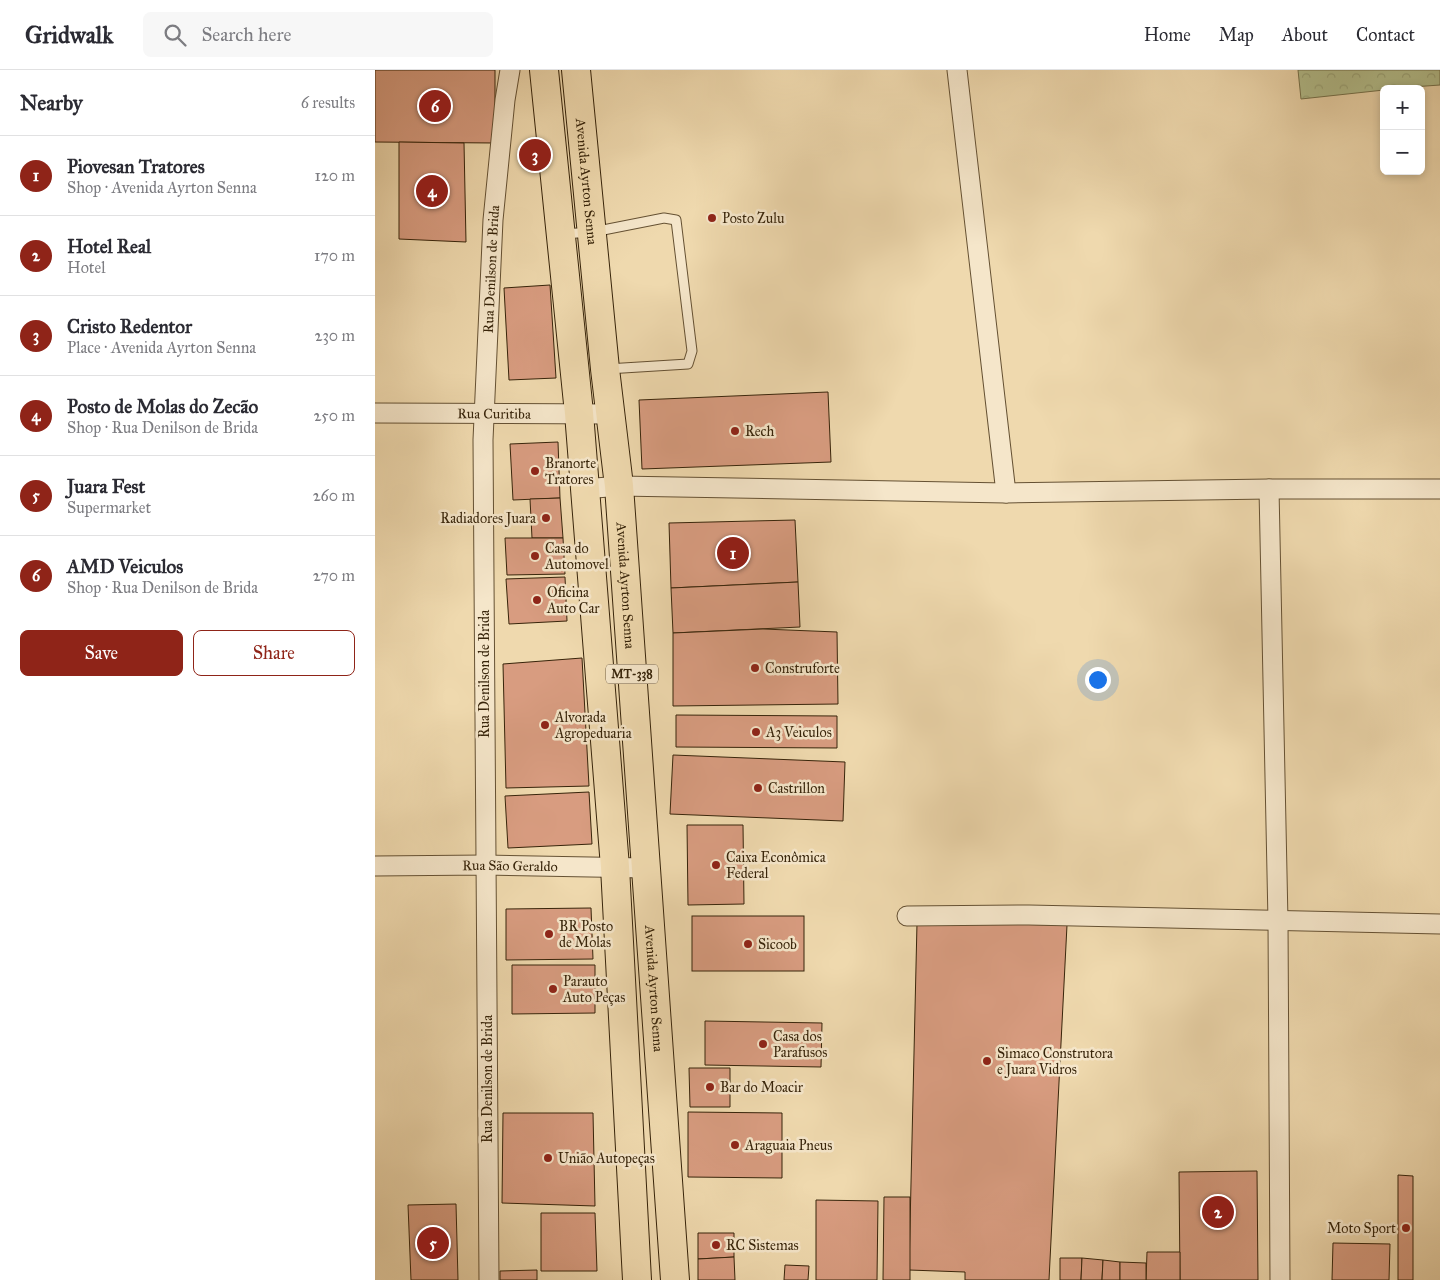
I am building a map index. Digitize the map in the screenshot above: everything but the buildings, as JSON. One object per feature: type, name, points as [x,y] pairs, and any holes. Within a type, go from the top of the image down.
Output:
[{"type":"main road","name":"MT-338","points":[[544,70],[579,413],[615,867],[637,1280]]},
{"type":"main road","name":"Avenida Ayrton Senna","points":[[576,70],[605,369],[619,486],[675,1280]]},
{"type":"main road","points":[[629,1141],[665,1140]]},
{"type":"street","name":"Rua Denilson de Brida","points":[[489,1280],[485,866],[484,414],[493,220],[505,100],[510,70]]},
{"type":"street","points":[[957,70],[1006,493]]},
{"type":"street","name":"Rua Curitiba","points":[[375,412],[611,414]]},
{"type":"street","points":[[585,489],[619,486],[1006,493],[1269,489],[1440,489]]},
{"type":"street","points":[[1269,489],[1277,921],[1280,1280]]},
{"type":"street","name":"Rua São Geraldo","points":[[375,866],[645,868]]},
{"type":"street","points":[[907,916],[1029,915],[1440,924]]},
{"type":"lane","points":[[560,234],[593,232],[664,218],[676,220],[692,351],[688,364],[605,369]]},
{"type":"green space","points":[[1298,70],[1440,70],[1440,85],[1380,85],[1380,90],[1301,99]]},
{"type":"place","name":"AMD Veiculos","points":[[435,106]]},
{"type":"place","name":"Cristo Redentor","points":[[535,155]]},
{"type":"place","name":"Posto de Molas do Zecão","points":[[432,191]]},
{"type":"place","name":"Posto Zulu","points":[[712,218]]},
{"type":"place","name":"Rech","points":[[735,431]]},
{"type":"place","name":"Branorte Tratores","points":[[535,471]]},
{"type":"place","name":"Radiadores Juara","points":[[546,518]]},
{"type":"place","name":"Piovesan Tratores","points":[[733,553]]},
{"type":"place","name":"Casa do Automovel","points":[[535,556]]},
{"type":"place","name":"Oficina Auto Car","points":[[537,600]]},
{"type":"place","name":"Construforte","points":[[755,668]]},
{"type":"place","name":"Alvorada Agropeduaria","points":[[545,725]]},
{"type":"place","name":"A3 Veiculos","points":[[756,732]]},
{"type":"place","name":"Castrillon","points":[[758,788]]},
{"type":"place","name":"Caixa Econômica Federal","points":[[716,865]]},
{"type":"place","name":"BR Posto de Molas","points":[[549,934]]},
{"type":"place","name":"Sicoob","points":[[748,944]]},
{"type":"place","name":"Parauto Auto Peças","points":[[553,989]]},
{"type":"place","name":"Casa dos Parafusos","points":[[763,1044]]},
{"type":"place","name":"Simaco Construtora e Juara Vidros","points":[[987,1061]]},
{"type":"place","name":"Bar do Moacir","points":[[710,1087]]},
{"type":"place","name":"Araguaia Pneus","points":[[735,1145]]},
{"type":"place","name":"União Autopeças","points":[[548,1158]]},
{"type":"place","name":"Hotel Real","points":[[1218,1212]]},
{"type":"place","name":"Moto Sport","points":[[1406,1228]]},
{"type":"place","name":"Juara Fest","points":[[433,1243]]},
{"type":"place","name":"RC Sistemas","points":[[716,1245]]}]
